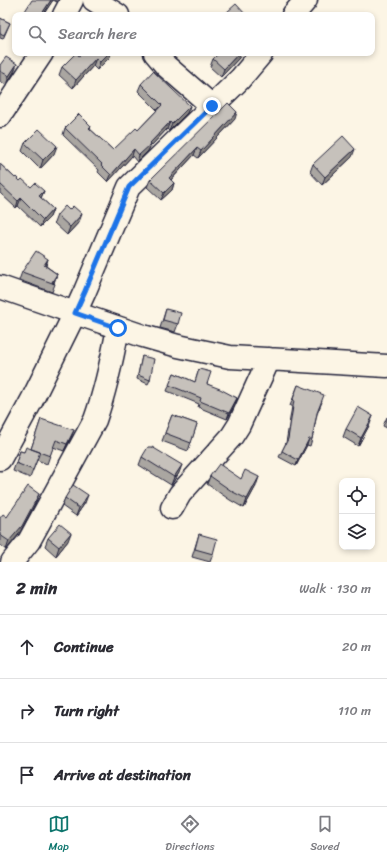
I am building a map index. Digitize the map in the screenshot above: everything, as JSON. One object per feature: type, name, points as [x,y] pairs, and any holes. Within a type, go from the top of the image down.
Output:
[{"type":"street","points":[[66,12],[72,0]]},
{"type":"street","points":[[94,0],[113,12]]},
{"type":"street","points":[[296,12],[306,0]]},
{"type":"street","points":[[0,116],[40,56]]},
{"type":"street","points":[[158,56],[166,66],[212,106]]},
{"type":"street","points":[[0,459],[32,400],[75,313],[129,187],[240,78],[259,56]]},
{"type":"street","points":[[0,287],[143,336],[178,346],[230,357],[387,366]]},
{"type":"street","points":[[12,562],[29,541],[95,420],[109,374],[118,328]]},
{"type":"street","points":[[172,508],[180,494],[232,436],[239,425],[269,359]]},
{"type":"building","points":[[32,0],[51,0],[43,12],[25,11]]},
{"type":"building","points":[[236,4],[243,12],[227,12]]},
{"type":"building","points":[[0,18],[10,23],[4,35],[0,33]]},
{"type":"building","points":[[73,56],[106,56],[100,62],[96,58],[76,80],[62,67]]},
{"type":"building","points":[[216,56],[236,56],[224,69],[213,59]]},
{"type":"building","points":[[6,57],[17,64],[9,76],[0,71],[0,65]]},
{"type":"building","points":[[153,71],[190,106],[172,124],[170,122],[150,143],[151,144],[139,155],[134,149],[111,175],[101,165],[102,164],[65,128],[79,114],[91,126],[89,128],[113,150],[136,128],[138,130],[162,105],[141,84]]},
{"type":"building","points":[[228,103],[237,112],[201,151],[197,148],[169,178],[174,183],[164,193],[150,180]]},
{"type":"building","points":[[39,129],[57,146],[43,160],[25,143]]},
{"type":"building","points":[[343,136],[355,149],[325,177],[313,164]]},
{"type":"building","points":[[0,164],[15,178],[16,177],[20,181],[22,179],[31,187],[35,183],[44,191],[39,196],[53,209],[43,220],[21,198],[18,201],[0,184]]},
{"type":"building","points":[[65,206],[69,210],[73,206],[82,214],[70,227],[57,215]]},
{"type":"building","points":[[36,251],[48,259],[44,265],[57,274],[52,282],[55,284],[22,272]]},
{"type":"building","points":[[166,309],[181,313],[178,324],[163,320]]},
{"type":"building","points":[[142,356],[154,359],[150,380],[138,375]]},
{"type":"building","points":[[199,369],[211,372],[207,384],[237,398],[229,413],[200,401],[201,398],[169,385],[174,373],[195,382]]},
{"type":"building","points":[[298,385],[324,395],[317,413],[312,439],[309,439],[298,460],[282,451],[288,439],[293,399]]},
{"type":"building","points":[[358,407],[373,416],[361,438],[346,429]]},
{"type":"building","points":[[172,415],[197,424],[191,443],[165,433]]},
{"type":"building","points":[[41,419],[74,430],[67,444],[56,440],[50,456],[31,449]]},
{"type":"building","points":[[26,447],[40,452],[33,470],[16,463],[20,451],[24,452]]},
{"type":"building","points":[[148,447],[152,447],[182,465],[174,477],[142,457]]},
{"type":"building","points":[[219,464],[241,479],[245,470],[259,477],[247,499],[233,492],[210,476]]},
{"type":"building","points":[[73,485],[88,495],[79,508],[65,498]]},
{"type":"building","points":[[28,486],[39,494],[22,526],[9,541],[0,535],[0,518],[3,514],[7,517]]},
{"type":"building","points":[[60,524],[71,533],[59,547],[48,538]]},
{"type":"building","points":[[199,534],[217,539],[213,554],[195,549]]},
{"type":"route","points":[[118,328],[75,313],[129,187],[212,106]]}]
